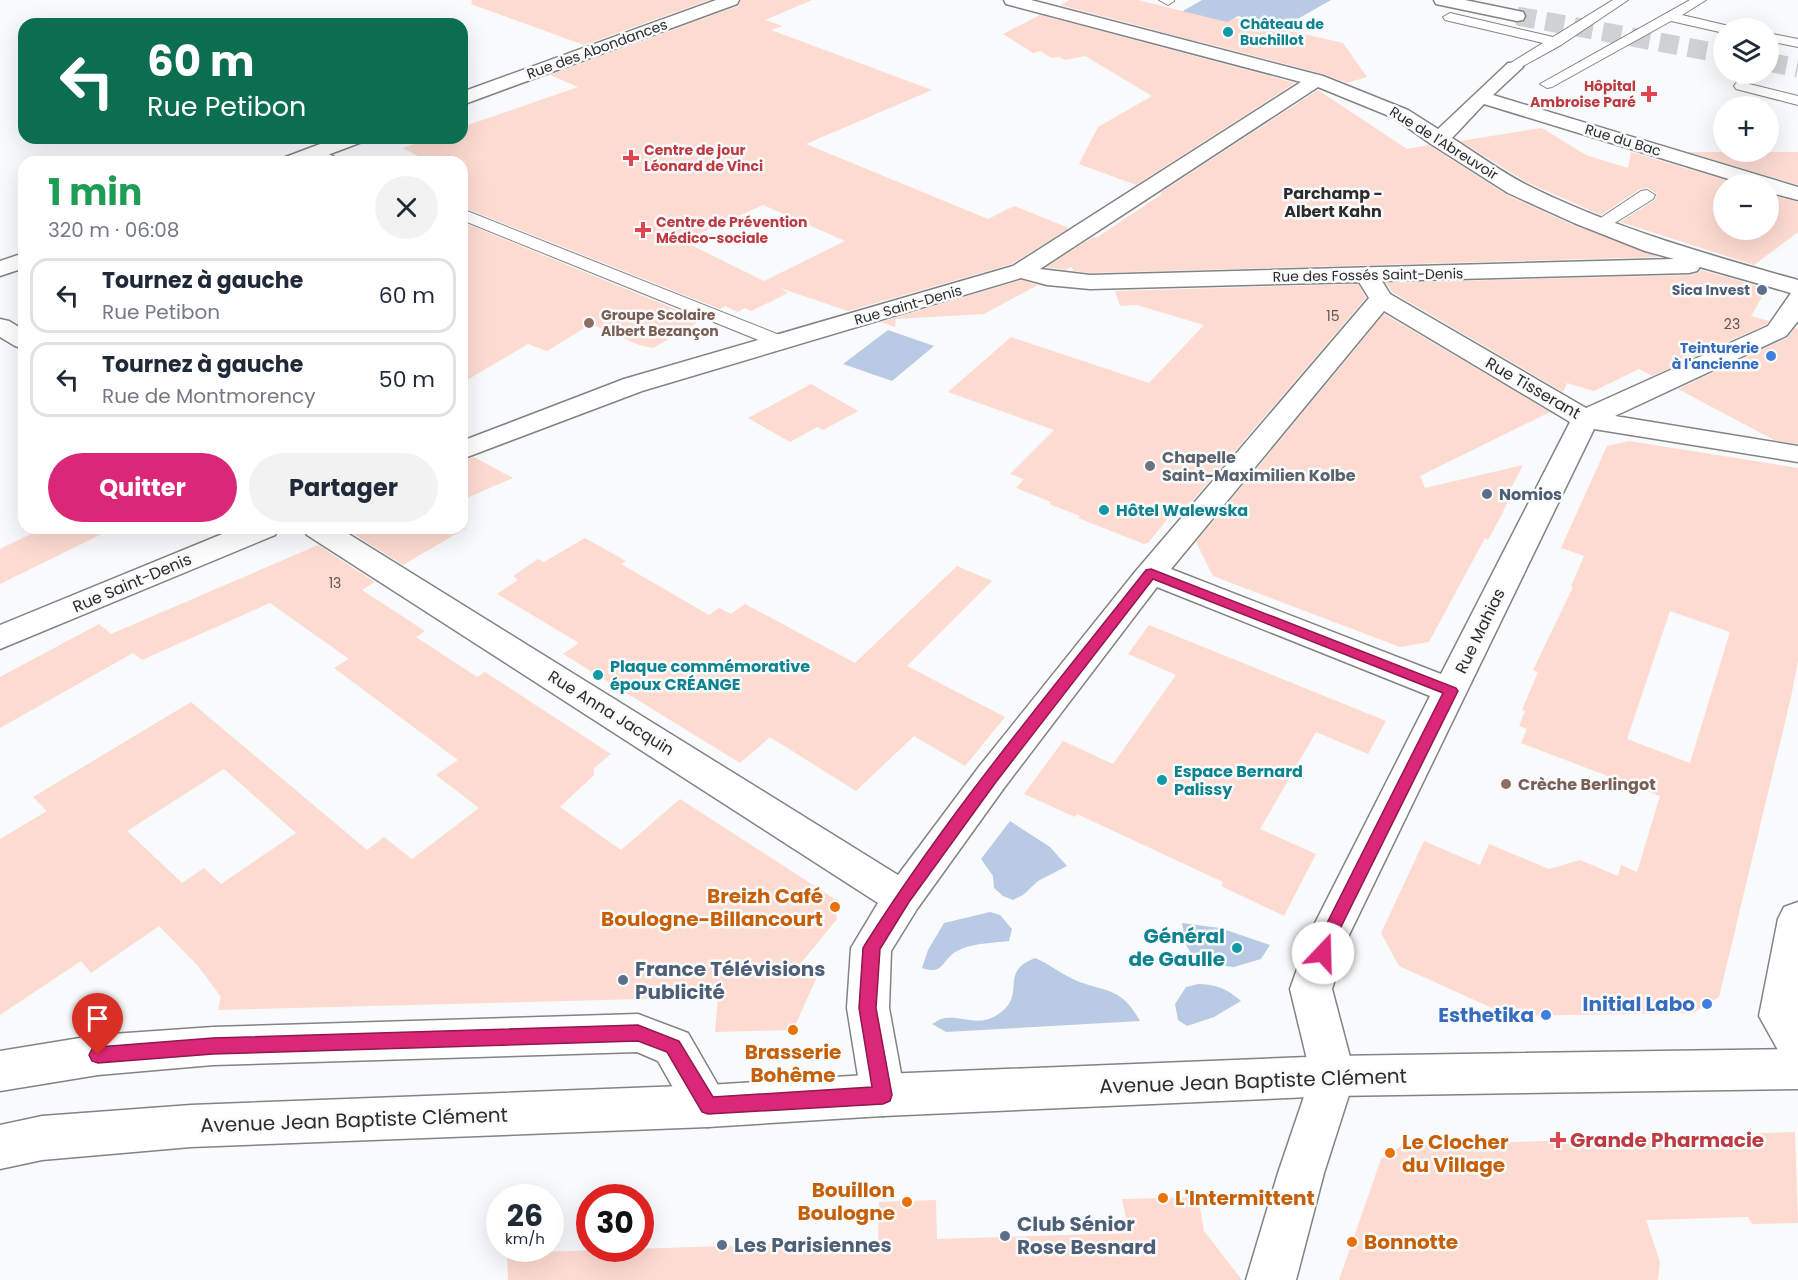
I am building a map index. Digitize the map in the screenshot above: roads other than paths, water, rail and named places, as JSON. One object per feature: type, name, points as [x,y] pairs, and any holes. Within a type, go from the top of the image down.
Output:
[{"type":"main road","name":"Rue des Abondances","points":[[468,97],[731,0]]},
{"type":"main road","name":"Rue de l'Abreuvoir","points":[[1012,0],[1316,80],[1401,114],[1438,140],[1516,188],[1599,225],[1653,246],[1716,266],[1798,288]]},
{"type":"main road","points":[[1442,0],[1517,16]]},
{"type":"main road","points":[[1438,140],[1480,96],[1514,67]]},
{"type":"main road","name":"Rue Saint-Denis","points":[[468,449],[612,392],[1021,271],[1316,80]]},
{"type":"main road","name":"Rue du Bac","points":[[1480,96],[1732,174]]},
{"type":"main road","points":[[306,156],[339,144]]},
{"type":"main road","name":"Rue du Bac","points":[[1779,188],[1798,194]]},
{"type":"main road","points":[[0,269],[18,262]]},
{"type":"main road","name":"Rue des Fossés Saint-Denis","points":[[1021,271],[1047,278],[1090,282],[1374,287],[1716,266]]},
{"type":"main road","points":[[883,1095],[868,1008],[872,948],[903,898],[991,778],[1374,287]]},
{"type":"main road","name":"Rue Tisserant","points":[[1374,287],[1585,419],[1798,454]]},
{"type":"main road","points":[[1585,419],[1777,331],[1790,316],[1798,298]]},
{"type":"main road","points":[[0,326],[18,337]]},
{"type":"main road","name":"Rue Mahias","points":[[1333,1076],[1311,989],[1329,935],[1585,419]]},
{"type":"main road","name":"Rue Saint-Denis","points":[[0,638],[250,534]]},
{"type":"main road","name":"Rue Anna Jacquin","points":[[327,534],[903,898]]},
{"type":"main road","points":[[1151,573],[1451,691]]},
{"type":"main road","points":[[1798,919],[1780,1016],[1798,1045]]},
{"type":"main road","points":[[0,1071],[98,1055],[213,1046],[638,1033],[673,1047],[708,1106]]},
{"type":"main road","name":"Avenue Jean Baptiste Clément","points":[[0,1147],[42,1138],[191,1126],[708,1106],[883,1095],[1333,1076],[1798,1069]]},
{"type":"main road","points":[[1271,1280],[1301,1173],[1333,1076]]},
{"type":"lane","points":[[1514,67],[1611,9],[1620,0]]},
{"type":"lane","points":[[1547,84],[1700,0]]},
{"type":"lane","points":[[1450,17],[1556,42]]},
{"type":"lane","points":[[1671,17],[1713,27]]},
{"type":"lane","points":[[1779,39],[1798,43]]},
{"type":"lane","points":[[1741,86],[1798,101]]},
{"type":"lane","points":[[314,153],[321,156]]},
{"type":"lane","points":[[1599,225],[1647,195]]},
{"type":"lane","points":[[468,216],[780,342]]},
{"type":"tunnel","points":[[1517,16],[1713,52]]},
{"type":"tunnel","points":[[1779,64],[1798,68]]},
{"type":"place","name":"Château de Buchillot","points":[[1228,32]]},
{"type":"place","name":"Hôpital Ambroise Paré","points":[[1649,94]]},
{"type":"place","name":"Centre de jour Léonard de Vinci","points":[[631,158]]},
{"type":"place","name":"Centre de Prévention Médico-sociale","points":[[643,230]]},
{"type":"place","name":"Sica Invest","points":[[1762,290]]},
{"type":"place","name":"Groupe Scolaire Albert Bezançon","points":[[589,323]]},
{"type":"place","name":"Teinturerie à l'ancienne","points":[[1771,356]]},
{"type":"place","name":"Chapelle Saint-Maximilien Kolbe","points":[[1150,466]]},
{"type":"place","name":"Nomios","points":[[1487,494]]},
{"type":"place","name":"Hôtel Walewska","points":[[1104,510]]},
{"type":"place","name":"Plaque commémorative époux CRÉANGE","points":[[598,675]]},
{"type":"place","name":"Espace Bernard Palissy","points":[[1162,780]]},
{"type":"place","name":"Crèche Berlingot","points":[[1506,784]]},
{"type":"place","name":"Breizh Café Boulogne-Billancourt","points":[[835,907]]},
{"type":"place","name":"Général de Gaulle","points":[[1237,948]]},
{"type":"place","name":"France Télévisions Publicité","points":[[623,980]]},
{"type":"place","name":"Initial Labo","points":[[1707,1004]]},
{"type":"place","name":"Esthetika","points":[[1546,1015]]},
{"type":"place","name":"Brasserie Bohême","points":[[793,1030]]},
{"type":"place","name":"Grande Pharmacie","points":[[1558,1140]]},
{"type":"place","name":"Le Clocher du Village","points":[[1390,1153]]},
{"type":"place","name":"L'Intermittent","points":[[1163,1198]]},
{"type":"place","name":"Bouillon Boulogne","points":[[907,1202]]},
{"type":"place","name":"Club Sénior Rose Besnard","points":[[1005,1236]]},
{"type":"place","name":"Bonnotte","points":[[1352,1242]]},
{"type":"place","name":"Les Parisiennes","points":[[722,1245]]},
{"type":"district","name":"Parchamp - Albert Kahn","points":[[1333,202]]}]
